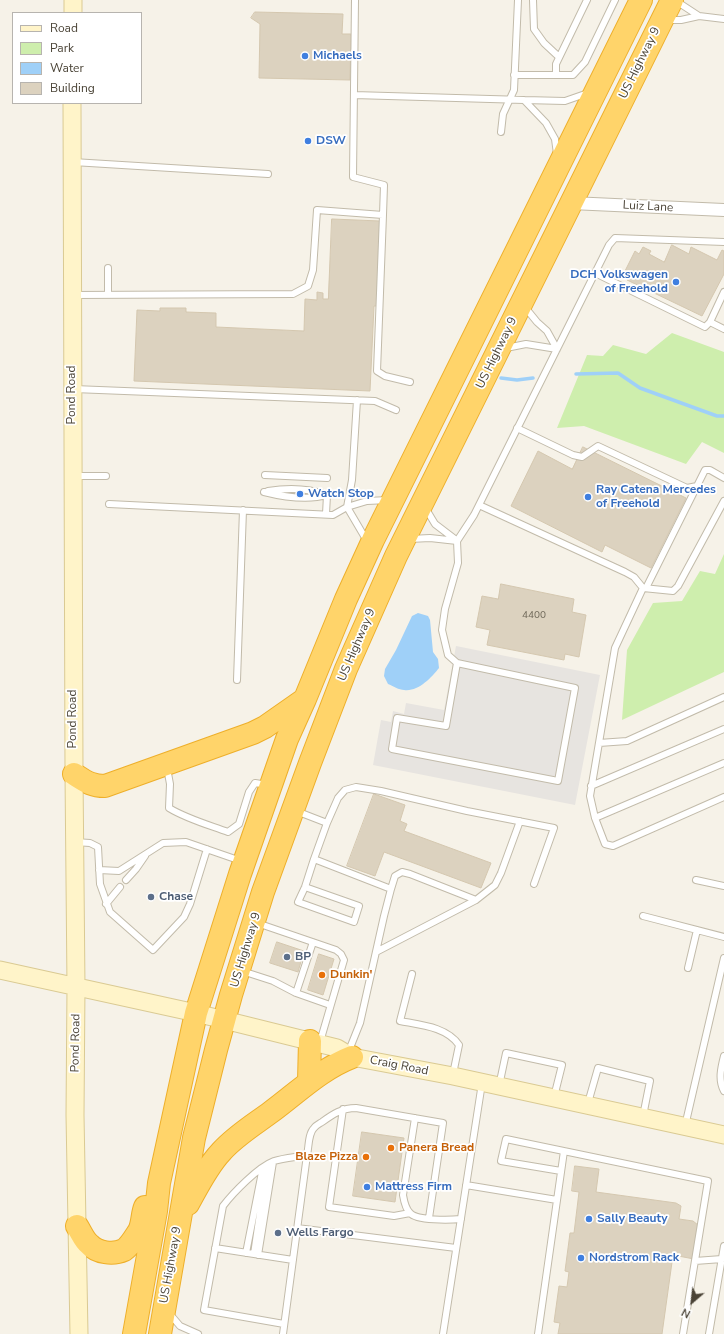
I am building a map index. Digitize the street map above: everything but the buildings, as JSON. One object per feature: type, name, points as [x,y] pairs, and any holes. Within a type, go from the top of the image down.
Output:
[{"type":"highway","name":"US Highway 9","points":[[134,1334],[156,1210],[159,1184],[196,1013],[244,862],[247,826],[271,786],[287,739],[346,599],[370,547],[641,0]]},
{"type":"highway","name":"US Highway 9","points":[[160,1334],[194,1138],[225,1020],[254,922],[292,810],[346,669],[376,599],[422,503],[672,0]]},
{"type":"highway","points":[[74,774],[95,786],[105,786],[265,727],[305,699]]},
{"type":"highway","points":[[309,1081],[315,1042]]},
{"type":"highway","points":[[179,1222],[208,1168],[221,1151],[296,1094],[309,1081],[350,1056]]},
{"type":"highway","points":[[77,1226],[88,1244],[102,1252],[113,1252],[125,1249],[140,1229],[144,1209],[159,1184]]},
{"type":"main road","points":[[73,0],[73,12]]},
{"type":"main road","name":"Pond Road","points":[[72,104],[74,842],[76,987],[75,1115],[79,1334]]},
{"type":"main road","name":"Craig Road","points":[[0,970],[196,1013],[315,1042],[337,1048],[350,1056],[482,1082],[724,1135]]},
{"type":"street","name":"Luiz Lane","points":[[571,203],[724,210]]},
{"type":"lane","points":[[355,0],[354,176],[384,185],[377,371],[385,376],[410,382]]},
{"type":"lane","points":[[501,132],[503,114],[514,90],[518,0]]},
{"type":"lane","points":[[533,0],[534,29],[559,57]]},
{"type":"lane","points":[[556,75],[556,64],[587,0]]},
{"type":"lane","points":[[514,74],[573,75],[585,62],[615,0]]},
{"type":"lane","points":[[675,0],[698,16]]},
{"type":"lane","points":[[661,21],[681,20],[698,16],[724,19]]},
{"type":"lane","points":[[354,95],[565,101],[597,90]]},
{"type":"lane","points":[[524,100],[546,123],[555,139],[559,167]]},
{"type":"lane","points":[[71,162],[268,174]]},
{"type":"lane","points":[[72,295],[293,294],[308,286],[313,270],[317,210],[383,215]]},
{"type":"lane","points":[[457,663],[446,726],[397,718],[392,749],[558,781],[575,688],[457,663],[448,655],[442,630],[445,609],[458,563],[457,541],[479,505],[609,245],[615,238],[724,242]]},
{"type":"lane","points":[[108,268],[108,295]]},
{"type":"lane","points":[[595,273],[705,327],[710,322],[724,292]]},
{"type":"lane","points":[[522,303],[537,322],[547,331],[557,349]]},
{"type":"lane","points":[[710,322],[724,329]]},
{"type":"lane","points":[[498,350],[526,344],[557,349]]},
{"type":"lane","points":[[72,389],[375,401],[396,410]]},
{"type":"lane","points":[[357,400],[352,480],[347,507],[370,547]]},
{"type":"lane","points":[[517,428],[573,455],[582,457],[598,446],[687,488],[697,486]]},
{"type":"lane","points":[[724,478],[710,470],[705,470],[615,648],[590,796],[595,818],[605,844],[613,846],[724,797]]},
{"type":"lane","points":[[265,475],[327,478]]},
{"type":"lane","points":[[73,476],[106,476]]},
{"type":"lane","points":[[300,489],[317,491],[327,495],[316,498],[283,496],[264,492],[300,489]]},
{"type":"lane","points":[[326,514],[327,495]]},
{"type":"lane","points":[[109,504],[333,514],[347,507],[367,501],[393,499]]},
{"type":"lane","points":[[479,505],[625,572],[645,588],[673,591],[678,586],[724,501]]},
{"type":"lane","points":[[422,503],[435,524],[457,541]]},
{"type":"lane","points":[[237,680],[243,510]]},
{"type":"lane","points":[[404,540],[430,538],[457,541]]},
{"type":"lane","points":[[599,743],[627,741],[724,697]]},
{"type":"lane","points":[[591,786],[724,729]]},
{"type":"lane","points":[[595,818],[724,763]]},
{"type":"lane","points":[[166,764],[170,784],[169,808],[228,832],[247,826]]},
{"type":"lane","points":[[305,887],[359,906],[354,922],[298,902],[305,887],[327,823],[338,798],[345,790],[356,787],[554,828],[534,884]]},
{"type":"lane","points":[[292,810],[327,823]]},
{"type":"lane","points":[[376,952],[476,900],[495,885],[501,873],[520,821]]},
{"type":"lane","points":[[74,842],[90,843],[98,847],[100,884],[110,912],[153,950],[184,917],[190,904],[207,849]]},
{"type":"lane","points":[[99,870],[119,872],[163,843],[186,842],[244,862]]},
{"type":"lane","points":[[126,880],[147,853]]},
{"type":"lane","points":[[314,859],[391,889]]},
{"type":"lane","points":[[350,1056],[360,1023],[395,876],[402,872],[410,874],[476,900]]},
{"type":"lane","points":[[696,880],[724,886]]},
{"type":"lane","points":[[106,904],[120,887]]},
{"type":"lane","points":[[643,916],[724,937]]},
{"type":"lane","points":[[254,922],[336,950],[342,954],[344,960],[330,1005],[315,1042]]},
{"type":"lane","points":[[688,968],[697,930]]},
{"type":"lane","points":[[296,993],[313,942]]},
{"type":"lane","points":[[685,1127],[724,958]]},
{"type":"lane","points":[[239,970],[273,981],[296,993],[330,1005]]},
{"type":"lane","points":[[412,974],[400,1021],[441,1030],[454,1038],[459,1045],[453,1076]]},
{"type":"lane","points":[[499,1086],[506,1053],[562,1065],[554,1098]]},
{"type":"lane","points":[[724,1056],[721,1070],[721,1085],[724,1091]]},
{"type":"lane","points":[[587,1105],[598,1068],[650,1081],[643,1118]]},
{"type":"lane","points":[[443,1334],[482,1082]]},
{"type":"lane","points":[[283,1334],[310,1135],[314,1128],[330,1116],[343,1109],[356,1108],[443,1123],[429,1218]]},
{"type":"lane","points":[[343,1109],[329,1207],[394,1216],[410,1213]]},
{"type":"lane","points":[[415,1118],[403,1195],[405,1204],[410,1213],[414,1216],[444,1220],[461,1219]]},
{"type":"lane","points":[[561,1171],[501,1161],[506,1139],[708,1181],[683,1334]]},
{"type":"lane","points":[[538,1334],[564,1151]]},
{"type":"lane","points":[[284,1324],[204,1310],[223,1206],[233,1194],[273,1162],[307,1155]]},
{"type":"lane","points":[[256,1254],[273,1162]]},
{"type":"lane","points":[[246,1253],[265,1167]]},
{"type":"lane","points":[[256,1254],[265,1167]]},
{"type":"lane","points":[[466,1185],[557,1200]]},
{"type":"lane","points":[[297,1228],[456,1248]]},
{"type":"lane","points":[[709,1334],[724,1246]]},
{"type":"lane","points":[[215,1248],[293,1260]]},
{"type":"lane","points":[[695,1261],[722,1259]]},
{"type":"lane","points":[[164,1306],[180,1326],[198,1334]]},
{"type":"green space","points":[[672,333],[724,352],[724,453],[702,442],[686,464],[584,426],[557,428],[587,355],[603,356],[613,345],[646,354]]},
{"type":"green space","points":[[724,554],[724,672],[622,720],[627,650],[653,603],[682,601],[700,571],[715,574]]},
{"type":"shaded area","points":[[456,646],[600,675],[575,805],[373,765],[381,720],[391,722],[393,711],[404,714],[406,703],[444,710]]},
{"type":"water","points":[[418,613],[428,616],[430,620],[433,652],[438,659],[439,668],[424,684],[419,687],[409,690],[402,690],[388,684],[384,676],[385,669],[412,616]]},
{"type":"waterway","points":[[576,374],[618,373],[640,388],[717,416],[724,416]]},
{"type":"waterway","points":[[501,378],[517,380],[533,378]]},
{"type":"place","name":"Michaels","points":[[305,56]]},
{"type":"place","name":"DSW","points":[[308,141]]},
{"type":"place","name":"DCH Volkswagen of Freehold","points":[[676,282]]},
{"type":"place","name":"Watch Stop","points":[[300,494]]},
{"type":"place","name":"Ray Catena Mercedes of Freehold","points":[[588,497]]},
{"type":"place","name":"Chase","points":[[151,897]]},
{"type":"place","name":"BP","points":[[287,957]]},
{"type":"place","name":"Dunkin'","points":[[322,975]]},
{"type":"place","name":"Panera Bread","points":[[391,1148]]},
{"type":"place","name":"Blaze Pizza","points":[[366,1157]]},
{"type":"place","name":"Mattress Firm","points":[[367,1187]]},
{"type":"place","name":"Sally Beauty","points":[[589,1219]]},
{"type":"place","name":"Wells Fargo","points":[[278,1233]]},
{"type":"place","name":"Nordstrom Rack","points":[[581,1258]]}]
